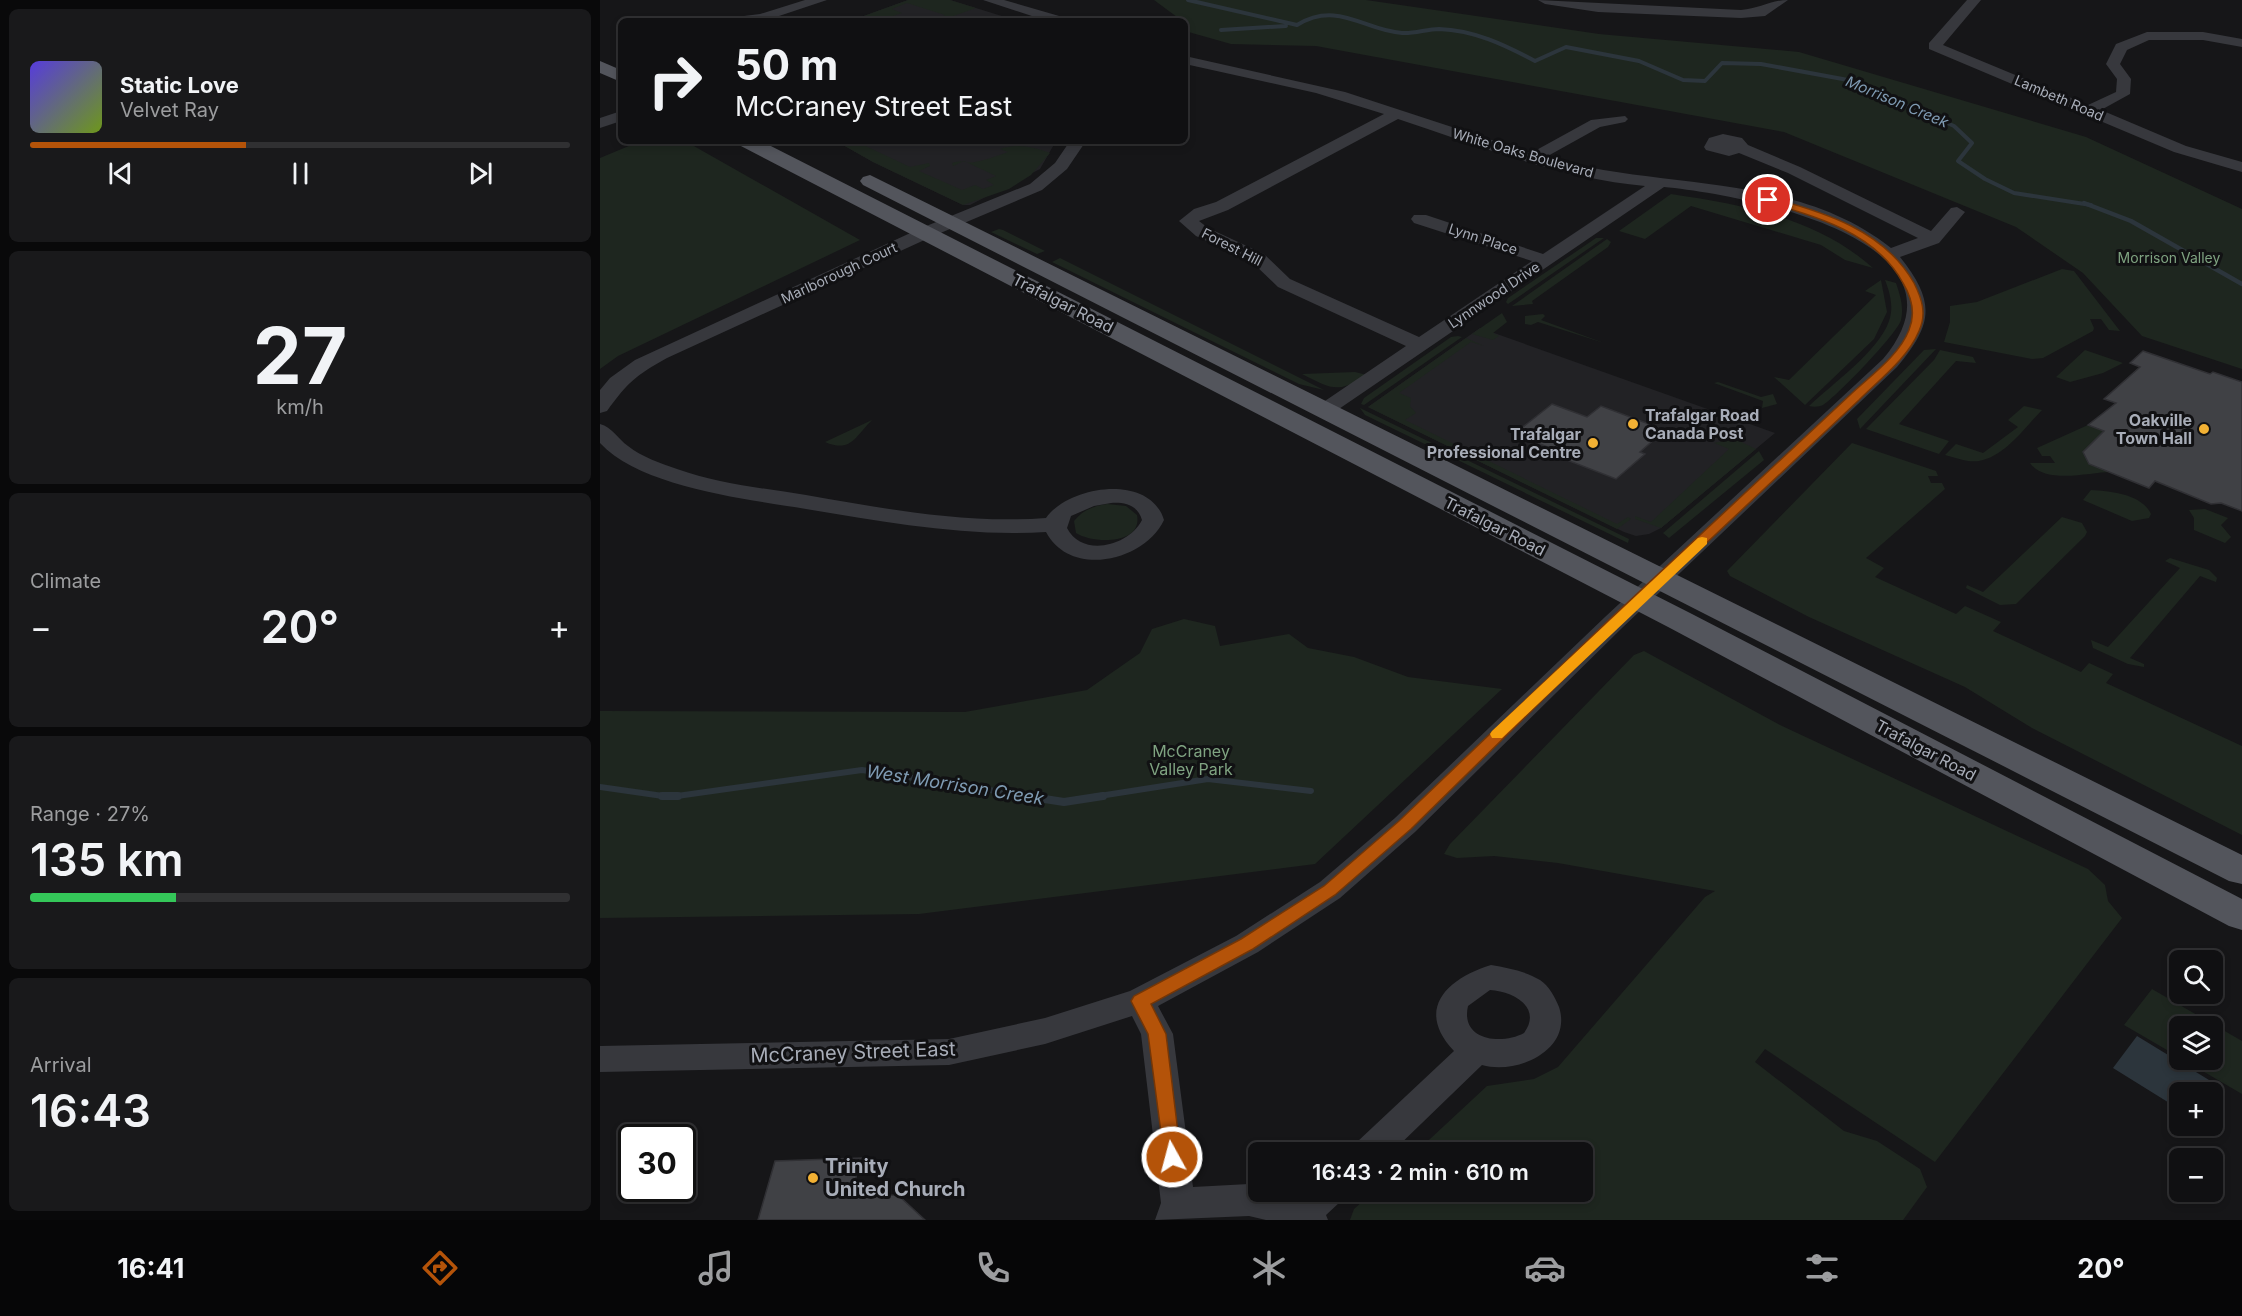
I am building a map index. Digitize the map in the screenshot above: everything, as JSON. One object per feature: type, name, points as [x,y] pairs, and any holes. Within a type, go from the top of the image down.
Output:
[{"type":"main road","points":[[600,66],[618,75]]},
{"type":"main road","name":"Trafalgar Road","points":[[752,144],[926,233],[1651,589],[2242,871]]},
{"type":"main road","name":"Trafalgar Road","points":[[850,171],[1326,409],[2242,916]]},
{"type":"street","points":[[750,0],[768,17],[820,0]]},
{"type":"street","points":[[990,0],[1051,18]]},
{"type":"street","points":[[1545,0],[1598,8],[1741,14],[1760,13],[1780,0]]},
{"type":"street","name":"Lambeth Road","points":[[1974,0],[1934,46],[2180,149],[2242,168]]},
{"type":"street","points":[[2088,111],[2123,94],[2124,79],[2113,64],[2121,47],[2147,36],[2203,36],[2242,43]]},
{"type":"street","name":"White Oaks Boulevard","points":[[1188,61],[1340,95],[1581,172],[1751,196],[1825,217],[1865,237],[1888,255],[1905,273],[1919,301],[1915,330],[1905,346],[1854,398],[1651,589]]},
{"type":"street","name":"Forest Hill","points":[[1395,114],[1222,206],[1200,213],[1188,221],[1202,232],[1258,258],[1284,283],[1420,345]]},
{"type":"street","points":[[600,123],[618,117]]},
{"type":"street","points":[[1534,158],[1596,123],[1620,119]]},
{"type":"street","points":[[600,131],[618,125]]},
{"type":"street","name":"Marlborough Court","points":[[600,407],[613,387],[635,369],[660,354],[926,233],[1007,201],[1036,186],[1061,166],[1076,144]]},
{"type":"street","points":[[1741,148],[1794,170],[1934,239]]},
{"type":"street","points":[[1751,196],[1794,170]]},
{"type":"street","name":"Lynnwood Drive","points":[[1326,409],[1661,182]]},
{"type":"street","points":[[1888,255],[1934,239],[1957,212]]},
{"type":"street","name":"Lynn Place","points":[[1420,219],[1545,260]]},
{"type":"street","points":[[600,430],[610,442],[635,459],[683,478],[726,489],[960,526],[1004,528],[1057,524]]},
{"type":"street","name":"McCraney Street East","points":[[600,1059],[949,1052],[1045,1031],[1140,1001],[1247,944],[1330,890],[1405,825],[1651,589]]},
{"type":"street","points":[[1140,1001],[1157,1034],[1175,1212],[1249,1200],[1307,1217],[1319,1202]]},
{"type":"street","points":[[1379,1142],[1476,1050]]},
{"type":"shaded area","points":[[908,0],[950,0],[1008,18],[858,18]]},
{"type":"shaded area","points":[[841,144],[1054,144],[1040,169],[970,205],[963,205],[873,162]]},
{"type":"shaded area","points":[[1480,328],[1775,433],[1661,528],[1649,534],[1636,536],[1624,532],[1368,407]]},
{"type":"shaded area","points":[[2137,1036],[2169,1056],[2169,1070],[2193,1070],[2209,1080],[2208,1082],[2169,1082],[2169,1103],[2113,1068]]},
{"type":"green space","points":[[908,0],[950,0],[976,8],[948,18],[940,18],[945,15],[907,3],[892,9],[902,13],[893,16],[899,18],[858,18]]},
{"type":"green space","name":"Morrison Valley","points":[[1154,0],[1366,0],[1599,34],[1799,52],[2086,137],[2242,209],[2242,369],[2142,336],[2083,273],[2016,227],[1784,132],[1316,46],[1231,44],[1188,32],[1188,18],[1177,17]]},
{"type":"green space","points":[[634,144],[690,144],[860,240],[618,356],[600,369],[600,158]]},
{"type":"green space","points":[[841,144],[861,144],[910,167],[929,163],[930,166],[919,171],[962,190],[975,185],[983,189],[994,185],[986,180],[996,176],[966,162],[975,162],[1008,152],[1000,149],[1013,146],[1050,153],[1031,175],[1009,189],[963,205],[873,162]]},
{"type":"green space","points":[[959,161],[963,162],[953,166],[952,163]]},
{"type":"green space","points":[[1671,194],[1725,203],[1778,216],[1828,237],[1873,268],[1845,260],[1821,245],[1691,206],[1645,239],[1619,231]]},
{"type":"green space","points":[[999,229],[1045,251],[1037,254],[991,232]]},
{"type":"green space","points":[[1596,238],[1604,238],[1508,304],[1506,302],[1508,298]]},
{"type":"green space","points":[[1607,239],[1611,242],[1608,247],[1532,301],[1533,304],[1512,306]]},
{"type":"green space","points":[[1060,258],[1324,390],[1299,384],[1052,262]]},
{"type":"green space","points":[[2062,269],[2074,271],[2120,331],[2109,330],[2101,319],[2090,319],[2093,331],[2043,358],[2032,359],[1944,342],[1950,322],[1950,306],[1977,302]]},
{"type":"green space","points":[[1881,280],[1887,312],[1874,339],[1805,405],[1774,377],[1789,380],[1876,295],[1865,291]]},
{"type":"green space","points":[[1885,280],[1896,283],[1900,297],[1902,315],[1897,327],[1865,365],[1830,400],[1821,406],[1809,406],[1854,366],[1876,344],[1884,332],[1891,311],[1890,295]]},
{"type":"green space","points":[[1502,313],[1507,322],[1493,333],[1499,336],[1493,340],[1472,334]]},
{"type":"green space","points":[[1543,314],[1545,316],[1541,320],[1604,343],[1538,322],[1531,325],[1525,324],[1525,316]]},
{"type":"green space","points":[[1451,337],[1462,337],[1364,405],[1361,404],[1364,398]]},
{"type":"green space","points":[[1466,338],[1484,346],[1471,342],[1399,393],[1411,398],[1410,406],[1416,413],[1405,420],[1617,524],[1628,517],[1631,519],[1617,529],[1368,407]]},
{"type":"green space","points":[[1936,349],[1860,429],[1857,419],[1924,350]]},
{"type":"green space","points":[[1940,350],[1973,357],[1976,363],[1956,361],[1899,424],[1949,441],[1939,454],[1866,429],[1934,360]]},
{"type":"green space","points":[[2085,350],[2123,363],[2103,373],[2070,382],[2056,377]]},
{"type":"green space","points":[[1355,372],[1367,375],[1341,387],[1328,386],[1302,374]]},
{"type":"green space","points":[[1718,382],[1761,397],[1773,394],[1777,404],[1762,408],[1763,401],[1714,383]]},
{"type":"green space","points":[[2024,406],[2042,410],[2016,439],[1992,457],[1974,461],[1945,455],[1956,444],[1983,453],[2018,427],[2008,420]]},
{"type":"green space","points":[[1360,408],[1629,539],[1628,543],[1365,415]]},
{"type":"green space","points":[[872,420],[852,442],[841,446],[825,442]]},
{"type":"green space","points":[[2088,425],[2104,431],[2083,452],[2089,464],[2110,472],[2057,476],[2037,470],[2030,463],[2055,463],[2050,456],[2042,456],[2037,448]]},
{"type":"green space","points":[[1726,440],[1739,441],[1756,449],[1661,528],[1635,519],[1635,516],[1651,522],[1729,449],[1714,443]]},
{"type":"green space","points":[[1852,443],[1936,471],[1938,476],[1928,476],[1931,483],[1942,483],[1945,489],[1866,558],[1884,568],[1875,577],[1956,614],[1965,606],[2001,622],[1993,631],[2081,672],[2089,663],[2113,674],[2106,683],[2242,746],[2242,835],[2032,728],[1965,687],[1809,617],[1730,576],[1727,571]]},
{"type":"green space","points":[[1759,451],[1764,460],[1669,538],[1663,533]]},
{"type":"green space","points":[[2091,490],[2133,498],[2147,507],[2151,514],[2149,518],[2132,521],[2083,500]]},
{"type":"green space","points":[[1107,504],[1126,506],[1137,515],[1137,525],[1132,532],[1125,537],[1104,540],[1084,537],[1076,533],[1074,521],[1077,517],[1089,509]]},
{"type":"green space","points":[[2205,509],[2228,518],[2221,525],[2231,537],[2225,543],[2194,530],[2194,518],[2189,510]]},
{"type":"green space","points":[[2062,517],[2082,523],[2087,532],[2085,536],[2016,604],[2000,605],[1966,588],[1967,585],[1983,592]]},
{"type":"green space","points":[[2170,558],[2209,570],[2217,578],[2216,582],[2200,576],[2130,658],[2144,664],[2144,667],[2128,664],[2093,648],[2091,640],[2108,647],[2180,568],[2165,561]]},
{"type":"green space","name":"McCraney Valley Park","points":[[1184,619],[1215,626],[1220,646],[1289,634],[1308,648],[1354,657],[1408,677],[1502,689],[1315,864],[919,914],[600,918],[600,711],[965,712],[1087,690],[1140,653],[1152,629]]},
{"type":"green space","points":[[1644,651],[1780,725],[2088,869],[2105,885],[2108,901],[2122,918],[1935,1162],[1765,1049],[1755,1062],[1844,1131],[1877,1141],[1920,1169],[1927,1187],[1903,1220],[1350,1220],[1354,1209],[1362,1202],[1593,1202],[1593,1142],[1427,1142],[1487,1086],[1534,1079],[1558,1067],[1705,897],[1715,891],[1558,863],[1494,856],[1457,858],[1444,854],[1450,844],[1634,655]]},
{"type":"green space","points":[[2152,989],[2169,999],[2169,1004],[2178,1004],[2199,1016],[2169,1016],[2169,1051],[2124,1025]]},
{"type":"green space","points":[[2223,1030],[2242,1041],[2242,1094],[2201,1070],[2223,1070]]},
{"type":"building","name":"Oakville Town Hall","points":[[2143,351],[2210,374],[2213,372],[2242,382],[2242,511],[2221,503],[2211,504],[2155,481],[2149,488],[2089,464],[2083,452],[2104,431],[2088,425],[2116,403],[2104,399],[2140,367],[2130,363]]},
{"type":"building","name":"Trafalgar Professional Centre","points":[[1552,404],[1587,417],[1601,406],[1665,430],[1640,452],[1645,454],[1616,479],[1554,455],[1558,451],[1514,434]]},
{"type":"building","name":"Trinity United Church","points":[[861,1158],[851,1197],[898,1195],[925,1220],[758,1220],[775,1161]]},
{"type":"waterway","name":"Morrison Creek","points":[[1188,0],[1297,25],[1326,15],[1351,19],[1402,33],[1439,29],[1465,32],[1501,44],[1535,61],[1566,47],[1639,61],[1683,80],[1705,81],[1722,63],[1761,64],[1848,80],[1954,126],[1972,143],[1958,161],[1985,179],[2014,193],[2088,205]]},
{"type":"waterway","points":[[1221,30],[1286,26]]},
{"type":"waterway","name":"Morrison Creek","points":[[2084,203],[2088,205]]},
{"type":"waterway","name":"Morrison Creek","points":[[2088,205],[2131,221],[2242,284]]},
{"type":"waterway","name":"West Morrison Creek","points":[[677,796],[862,770],[1034,797]]},
{"type":"waterway","name":"West Morrison Creek","points":[[1093,797],[1208,779],[1311,791]]},
{"type":"waterway","name":"West Morrison Creek","points":[[600,787],[663,796]]},
{"type":"waterway","name":"West Morrison Creek","points":[[663,796],[677,796]]},
{"type":"waterway","name":"West Morrison Creek","points":[[663,796],[677,796]]},
{"type":"waterway","name":"West Morrison Creek","points":[[1025,796],[1064,802],[1103,796]]},
{"type":"slow traffic","points":[[1497,734],[1702,541]]},
{"type":"place","name":"Trafalgar Road Canada Post","points":[[1633,424]]},
{"type":"place","name":"Oakville Town Hall","points":[[2204,429]]},
{"type":"place","name":"Trafalgar Professional Centre","points":[[1593,443]]},
{"type":"place","name":"Trinity United Church","points":[[813,1178]]},
{"type":"route","points":[[1172,1157],[1157,1034],[1140,1001],[1247,944],[1330,890],[1405,825],[1614,622],[1854,398],[1890,363],[1915,330],[1919,301],[1898,263],[1881,248],[1848,228],[1825,217],[1768,200]]}]
